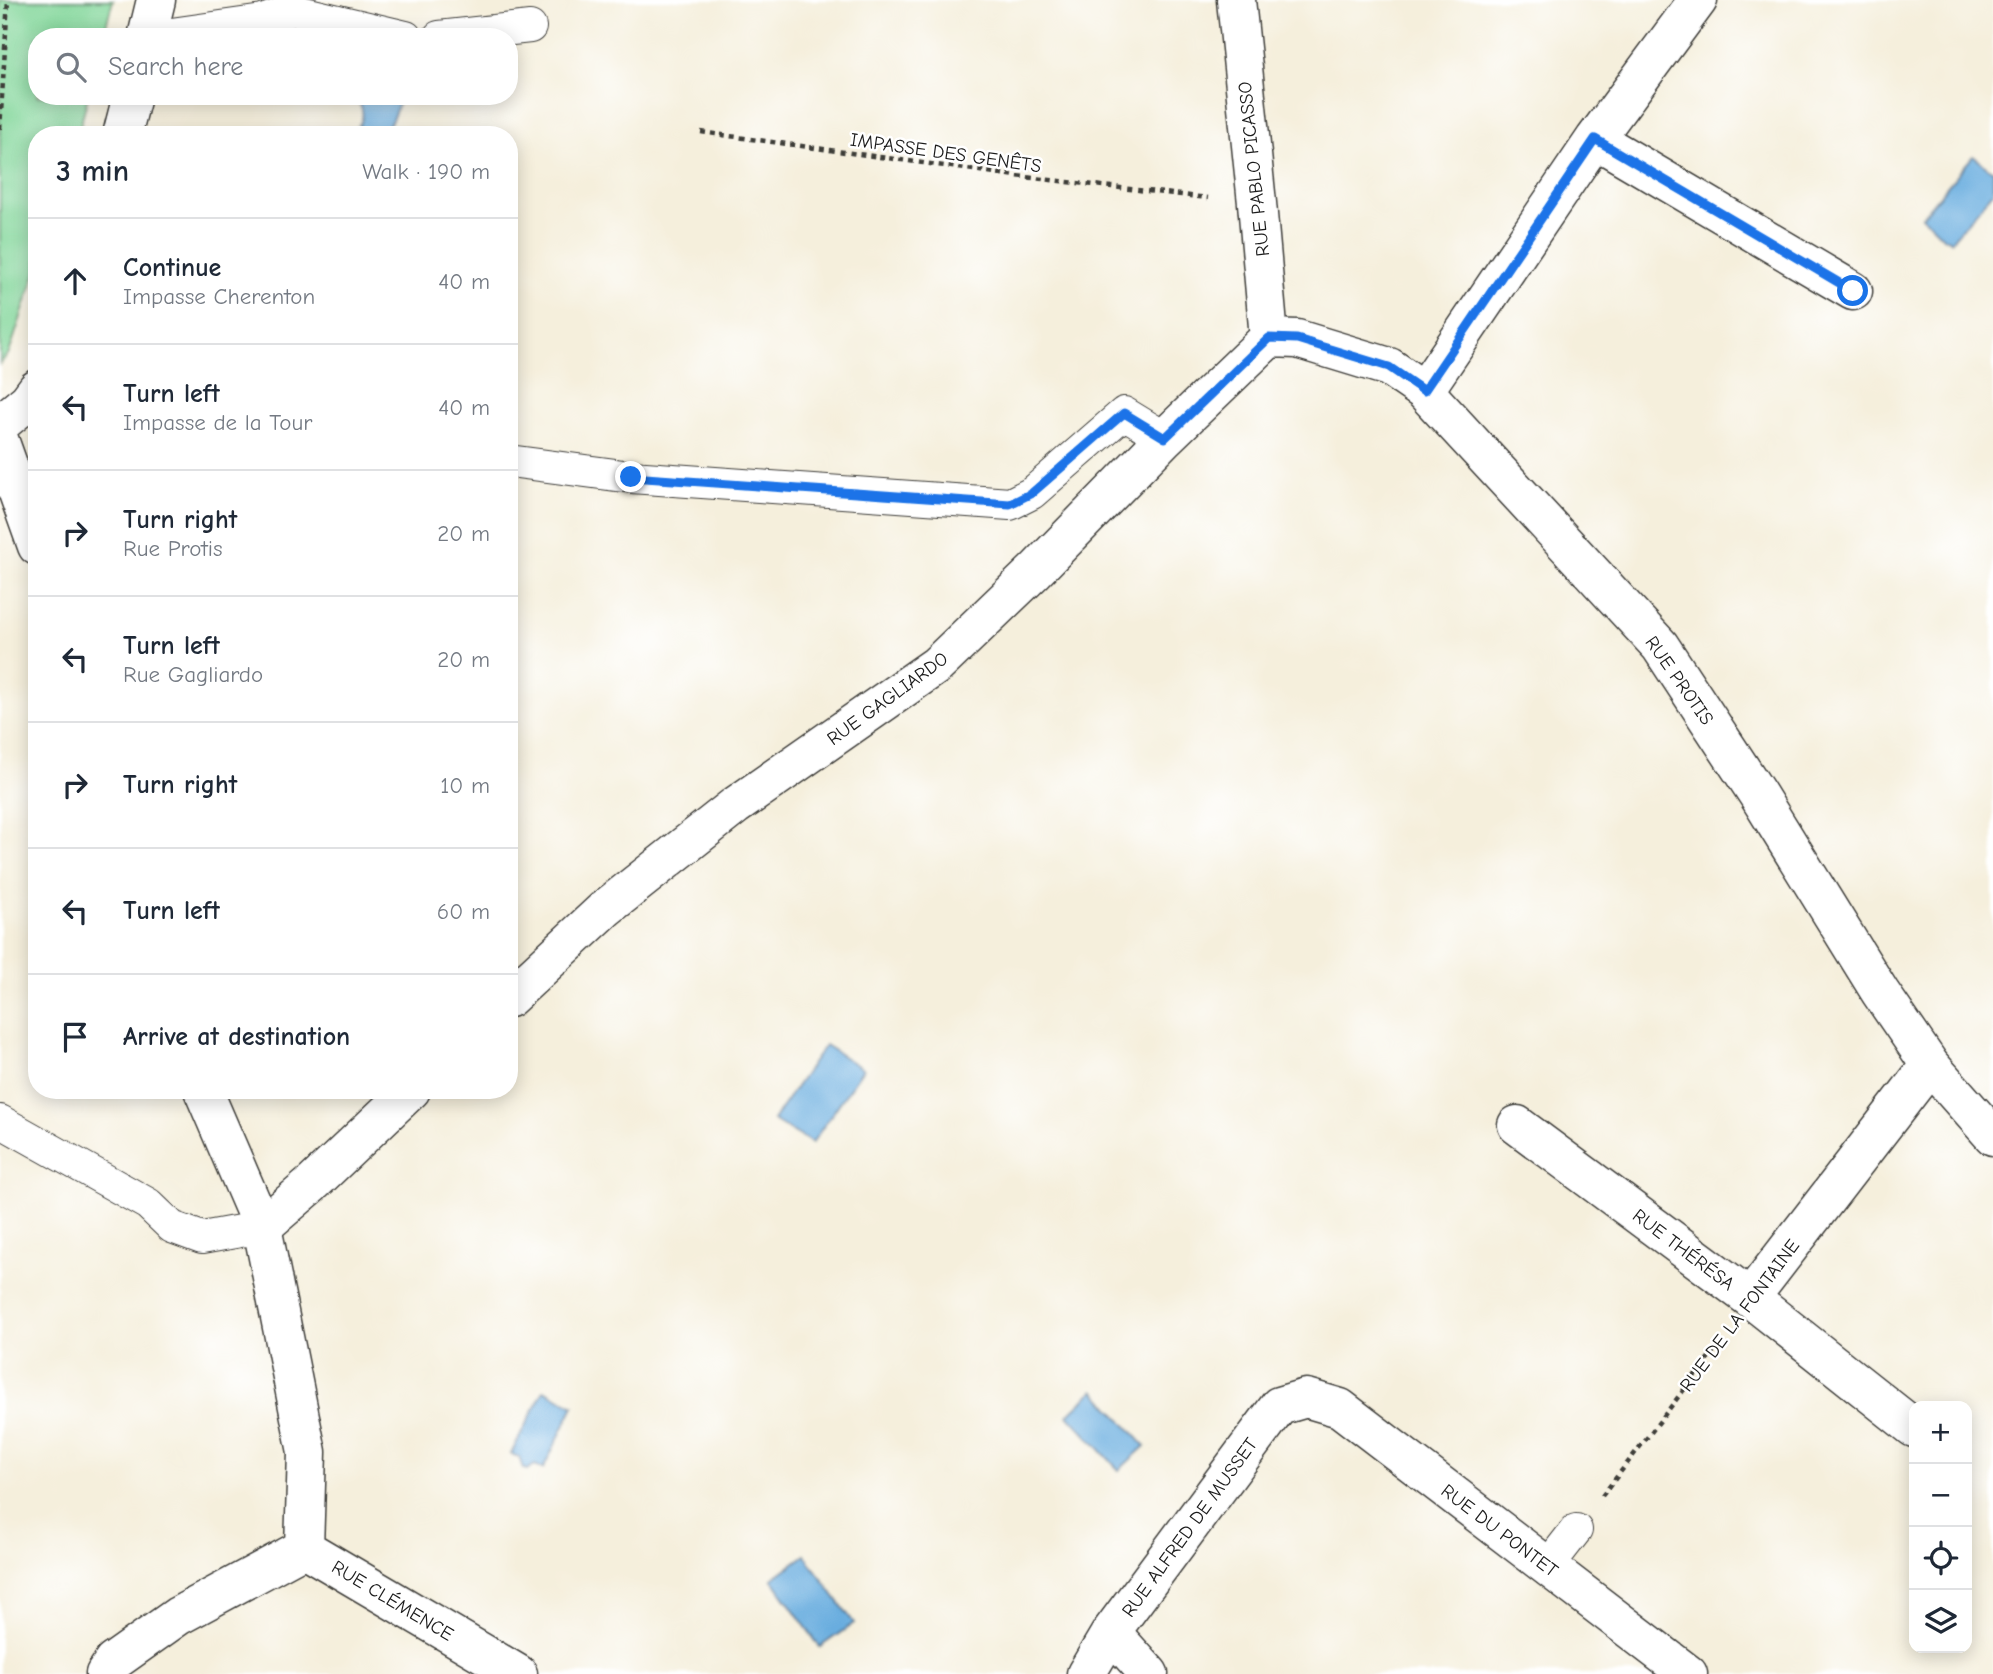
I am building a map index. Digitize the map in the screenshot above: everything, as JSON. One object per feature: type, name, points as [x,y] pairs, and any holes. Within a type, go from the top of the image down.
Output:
[{"type":"street","points":[[150,28],[156,0]]},
{"type":"street","name":"RUE PABLO PICASSO","points":[[1236,0],[1269,338]]},
{"type":"street","points":[[1424,391],[1595,139],[1698,0]]},
{"type":"street","points":[[124,126],[130,105]]},
{"type":"street","points":[[1595,139],[1853,291]]},
{"type":"street","name":"RUE PROTIS","points":[[1269,338],[1297,339],[1389,367],[1424,391],[1660,646],[1758,795],[1880,992],[1930,1065],[1993,1136]]},
{"type":"street","name":"RUE GAGLIARDO","points":[[518,990],[606,908],[724,814],[937,665],[1269,338]]},
{"type":"street","points":[[0,424],[28,402]]},
{"type":"street","points":[[0,442],[28,521]]},
{"type":"street","name":"RUE DE LA FONTAINE","points":[[1750,1298],[1930,1065]]},
{"type":"street","points":[[105,1674],[113,1662],[178,1616],[304,1548],[307,1452],[262,1227],[206,1099]]},
{"type":"street","points":[[262,1227],[401,1099]]},
{"type":"street","name":"RUE THÉRÉSA","points":[[1517,1125],[1750,1298],[1909,1424]]},
{"type":"street","name":"RUE DU PONTET","points":[[1306,1398],[1340,1408],[1688,1674]]},
{"type":"street","name":"RUE ALFRED DE MUSSET","points":[[1086,1674],[1111,1632],[1279,1406],[1306,1398]]},
{"type":"street","name":"RUE CLÉMENCE","points":[[304,1548],[518,1674]]},
{"type":"street","points":[[1111,1632],[1149,1674]]},
{"type":"lane","points":[[213,28],[263,21],[292,10],[367,28]]},
{"type":"lane","points":[[518,28],[530,27]]},
{"type":"lane","points":[[518,462],[631,477],[1010,504],[1032,493],[1124,413],[1165,438]]},
{"type":"lane","points":[[0,1121],[148,1204],[172,1227],[202,1237],[262,1227]]},
{"type":"lane","points":[[1548,1566],[1576,1530]]},
{"type":"path","points":[[0,129],[8,0]]},
{"type":"path","name":"IMPASSE DES GENÊTS","points":[[701,132],[1188,197]]},
{"type":"path","name":"RUE DE LA FONTAINE","points":[[1576,1530],[1744,1312],[1750,1298]]},
{"type":"green space","points":[[0,0],[113,0],[105,28],[28,28],[28,105],[86,105],[80,126],[28,126],[28,296],[9,353],[0,364]]},
{"type":"water","points":[[360,105],[398,105],[388,126],[358,126],[362,112]]},
{"type":"water","points":[[1973,156],[1993,171],[1993,192],[1951,241],[1944,238],[1922,216]]},
{"type":"water","points":[[825,1045],[863,1069],[812,1143],[773,1120]]},
{"type":"water","points":[[544,1390],[574,1406],[543,1469],[535,1465],[527,1470],[523,1469],[519,1457],[511,1454]]},
{"type":"water","points":[[1094,1390],[1145,1446],[1119,1470],[1068,1415]]},
{"type":"water","points":[[805,1555],[854,1623],[820,1647],[772,1579]]},
{"type":"route","points":[[631,477],[1010,504],[1032,493],[1124,413],[1165,438],[1269,338],[1297,339],[1389,367],[1424,391],[1595,139],[1853,291]]}]
